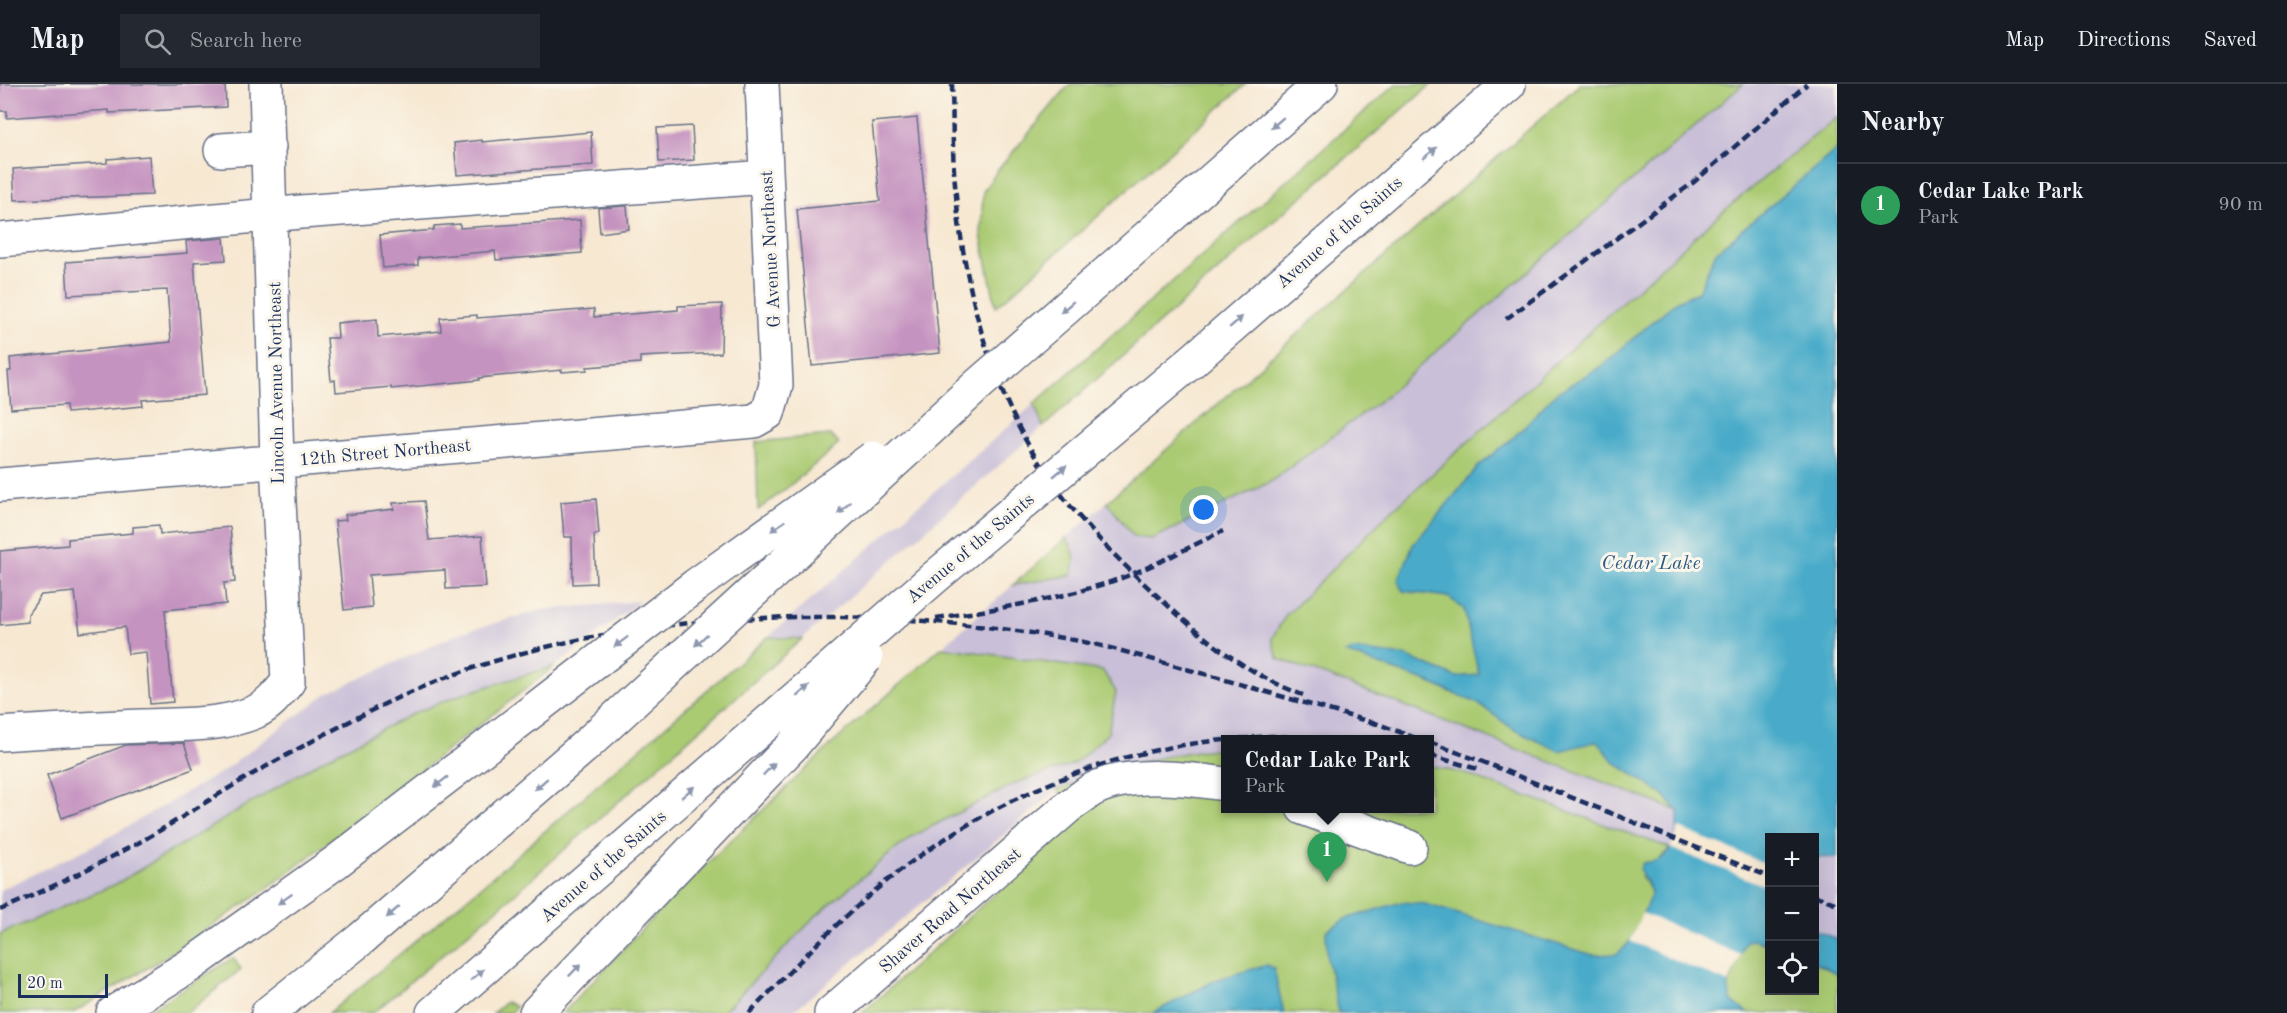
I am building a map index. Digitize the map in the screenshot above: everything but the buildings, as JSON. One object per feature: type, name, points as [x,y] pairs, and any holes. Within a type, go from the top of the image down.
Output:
[{"type":"main road","name":"Lincoln Avenue Northeast","points":[[0,734],[101,727],[210,724],[233,720],[257,712],[273,700],[288,682],[277,461],[272,215],[266,84]]},
{"type":"main road","name":"G Avenue Northeast","points":[[762,84],[776,385],[768,413]]},
{"type":"main road","points":[[268,1013],[361,939],[585,746],[980,383],[1321,84]]},
{"type":"main road","name":"Avenue of the Saints","points":[[433,1013],[935,577],[1192,361],[1509,84]]},
{"type":"main road","points":[[221,150],[269,147]]},
{"type":"main road","points":[[0,240],[272,215],[766,177]]},
{"type":"main road","points":[[113,1013],[189,966],[336,862],[696,585],[980,383]]},
{"type":"main road","name":"12th Street Northeast","points":[[0,485],[754,421],[768,413]]},
{"type":"main road","points":[[536,1013],[793,745],[935,577]]},
{"type":"main road","name":"Shaver Road Northeast","points":[[831,1013],[1069,806],[1094,789],[1117,782],[1150,778],[1221,784]]},
{"type":"main road","points":[[1316,813],[1410,847]]},
{"type":"shaded area","points":[[1743,84],[1837,84],[1837,117],[1718,215],[1387,515],[1286,615],[1272,638],[1278,659],[1678,811],[1679,828],[1670,848],[1462,773],[1434,767],[1434,735],[1221,735],[1221,748],[1205,749],[1107,771],[1057,790],[791,1013],[722,1013],[817,915],[917,834],[1018,782],[1074,764],[1102,671],[942,647],[1013,585],[1072,575],[1076,562],[1073,549],[1066,538],[1107,502],[1134,537],[1151,539],[1205,512],[1381,400]]},
{"type":"shaded area","points":[[1034,404],[1043,427],[802,639],[768,637]]},
{"type":"shaded area","points":[[641,601],[555,666],[460,695],[414,713],[324,759],[116,884],[0,934],[0,890],[99,843],[223,771],[326,694],[460,633],[542,610]]},
{"type":"shaded area","points":[[1819,857],[1837,858],[1837,939],[1819,932]]},
{"type":"green space","points":[[1070,84],[1246,84],[996,307],[981,235],[983,192],[997,171]]},
{"type":"green space","points":[[1396,84],[1432,84],[1043,427],[1034,404]]},
{"type":"green space","points":[[1580,84],[1743,84],[1381,400],[1270,482],[1152,539],[1134,537],[1107,502]]},
{"type":"green space","points":[[1837,117],[1837,149],[1716,252],[1698,292],[1677,301],[1600,367],[1556,393],[1514,437],[1479,466],[1413,545],[1403,591],[1448,597],[1464,609],[1479,675],[1456,677],[1405,656],[1346,653],[1425,681],[1477,703],[1515,730],[1598,741],[1614,762],[1661,793],[1678,811],[1278,659],[1272,638],[1286,615],[1387,515],[1719,215]]},
{"type":"green space","points":[[830,435],[839,444],[758,510],[756,442]]},
{"type":"green space","points":[[1066,538],[1074,556],[1072,575],[1013,585]]},
{"type":"green space","points":[[768,637],[802,639],[502,905],[373,1013],[329,1013],[484,884]]},
{"type":"green space","points":[[942,647],[1103,671],[1116,692],[1108,733],[1074,764],[1018,782],[917,834],[892,852],[817,915],[722,1013],[563,1013],[675,894],[832,744]]},
{"type":"green space","points":[[555,666],[349,827],[262,892],[167,956],[73,1013],[0,1013],[0,934],[116,884],[324,759],[414,713],[460,695]]},
{"type":"green space","points":[[1221,748],[1221,813],[1434,813],[1434,767],[1462,773],[1670,848],[1641,877],[1651,891],[1765,944],[1765,995],[1819,995],[1819,965],[1837,973],[1837,1013],[862,1013],[1079,818],[1057,790],[1140,763],[1182,753]]},
{"type":"green space","points":[[233,958],[241,969],[187,1013],[144,1013]]},
{"type":"green space","points":[[506,1002],[516,1007],[511,1013],[493,1013]]},
{"type":"water","name":"Cedar Lake","points":[[1837,149],[1837,858],[1819,857],[1819,833],[1765,833],[1765,944],[1754,940],[1746,941],[1728,986],[1731,1000],[1747,1013],[1339,1013],[1327,958],[1326,931],[1345,919],[1402,902],[1425,904],[1593,955],[1617,954],[1630,941],[1651,894],[1640,869],[1643,863],[1658,860],[1667,854],[1677,830],[1678,811],[1661,793],[1614,762],[1598,741],[1559,751],[1515,730],[1477,703],[1425,681],[1345,653],[1353,650],[1405,656],[1456,677],[1479,675],[1464,609],[1448,597],[1403,591],[1398,581],[1413,545],[1479,466],[1514,437],[1556,393],[1600,367],[1677,301],[1698,292],[1716,252]]},
{"type":"water","points":[[1819,932],[1837,939],[1837,973],[1819,965]]},
{"type":"water","points":[[1267,965],[1274,969],[1284,1013],[1153,1013],[1218,979]]},
{"type":"pier","points":[[1679,828],[1765,863],[1765,886],[1670,848]]},
{"type":"pier","points":[[1642,913],[1741,955],[1729,983],[1630,941]]},
{"type":"railway","points":[[952,84],[955,184],[972,296],[994,370],[1025,440],[1045,472],[1081,519],[1122,563],[1222,650],[1260,675],[1303,695]]},
{"type":"railway","points":[[1506,319],[1694,182],[1807,84]]},
{"type":"railway","points":[[936,618],[997,609],[1097,586],[1145,568],[1223,531]]},
{"type":"railway","points":[[0,910],[138,843],[270,764],[406,694],[483,665],[565,643],[649,628],[736,619],[822,617],[908,620],[993,628],[1106,647],[1377,724]]},
{"type":"railway","points":[[1370,721],[1408,735]]},
{"type":"railway","points":[[749,1013],[825,936],[891,877],[978,819],[1073,774],[1123,758],[1174,747],[1221,741]]},
{"type":"railway","points":[[1434,744],[1765,875]]},
{"type":"railway","points":[[1434,756],[1481,770]]},
{"type":"railway","points":[[1819,897],[1837,904]]},
{"type":"place","name":"Cedar Lake Park","points":[[1327,882]]}]
